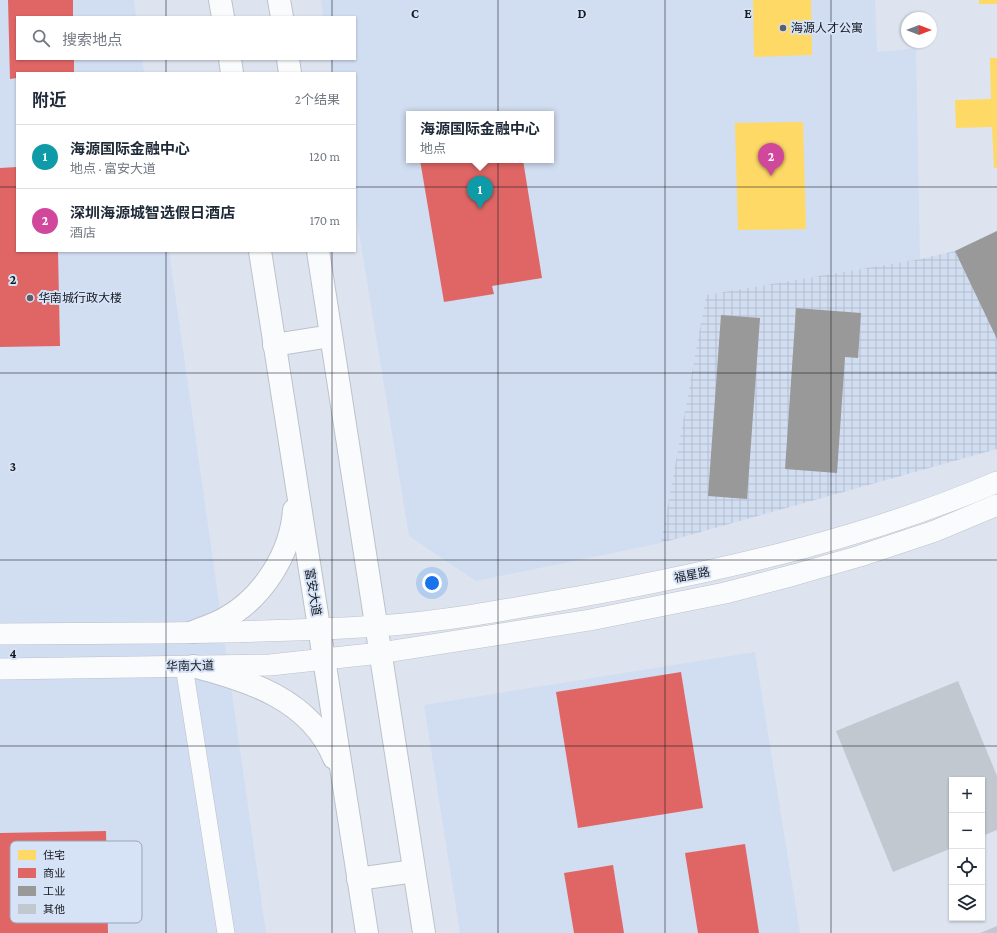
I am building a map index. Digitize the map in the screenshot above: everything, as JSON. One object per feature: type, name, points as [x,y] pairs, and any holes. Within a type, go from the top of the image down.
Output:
[{"type":"main road","points":[[220,0],[223,16]]},
{"type":"main road","points":[[279,0],[282,16]]},
{"type":"main road","points":[[230,60],[232,72]]},
{"type":"main road","points":[[288,60],[290,72]]},
{"type":"main road","name":"富安大道","points":[[260,252],[367,933]]},
{"type":"main road","points":[[318,252],[424,933]]},
{"type":"main road","points":[[274,345],[331,336]]},
{"type":"main road","points":[[193,632],[225,619],[264,585],[279,562],[290,538],[294,512],[296,481]]},
{"type":"main road","points":[[189,666],[227,675],[258,685],[283,699],[304,715],[320,733],[328,746],[343,780]]},
{"type":"main road","points":[[358,879],[414,871]]},
{"type":"street","name":"福星路","points":[[376,626],[431,621],[570,598],[731,567],[848,536],[909,516],[997,482]]},
{"type":"street","name":"福星路","points":[[380,653],[590,620],[725,593],[860,556],[935,531],[997,504]]},
{"type":"street","points":[[0,634],[193,632],[376,626]]},
{"type":"street","name":"华南大道","points":[[0,669],[270,665],[380,653]]},
{"type":"street","points":[[189,666],[226,933]]},
{"type":"shaded area","points":[[0,0],[134,0],[136,16],[16,16],[16,60],[142,60],[144,72],[16,72],[16,252],[169,252],[266,933],[0,933]]},
{"type":"shaded area","points":[[321,0],[875,0],[877,52],[916,48],[920,259],[706,295],[661,543],[476,581],[409,536],[356,215],[356,72],[333,72],[330,60],[356,60],[356,16],[323,16]]},
{"type":"shaded area","points":[[997,231],[997,449],[661,543],[706,295],[920,259],[955,251]]},
{"type":"shaded area","points":[[755,652],[800,933],[460,933],[424,705]]},
{"type":"building: 住宅","name":"海源人才公寓","points":[[753,0],[811,0],[812,55],[754,57]]},
{"type":"building: 住宅","points":[[979,0],[997,0],[997,4],[979,4]]},
{"type":"building: 住宅","points":[[990,58],[997,58],[997,168],[994,168],[992,127],[956,128],[955,100],[991,99]]},
{"type":"building: 住宅","points":[[803,122],[806,229],[738,230],[735,123]]},
{"type":"building: 商业","points":[[8,0],[73,0],[73,16],[16,16],[16,60],[74,60],[74,72],[16,72],[16,78],[10,79]]},
{"type":"building: 商业","points":[[421,163],[523,163],[542,278],[492,286],[494,294],[444,302]]},
{"type":"building: 商业","name":"华南城行政大楼","points":[[16,167],[16,252],[58,252],[60,346],[0,347],[0,168]]},
{"type":"building: 商业","points":[[681,672],[703,808],[578,828],[556,692]]},
{"type":"building: 商业","points":[[106,831],[106,841],[10,841],[10,923],[108,923],[108,933],[0,933],[0,833]]},
{"type":"building: 商业","points":[[745,844],[759,933],[698,933],[685,853]]},
{"type":"building: 商业","points":[[613,865],[624,933],[574,933],[564,873]]},
{"type":"building: 工业","points":[[997,231],[997,339],[955,251]]},
{"type":"building: 工业","points":[[796,308],[861,313],[858,358],[845,357],[837,473],[785,469]]},
{"type":"building: 工业","points":[[721,315],[760,318],[747,499],[708,496]]},
{"type":"building: 其他","points":[[958,681],[997,776],[997,830],[985,835],[985,777],[949,777],[949,849],[893,872],[836,731]]},
{"type":"building: 其他","points":[[997,926],[997,933],[980,933]]},
{"type":"place","name":"海源人才公寓","points":[[783,28]]},
{"type":"place","name":"深圳海源城智选假日酒店","points":[[771,176]]},
{"type":"place","name":"海源国际金融中心","points":[[480,209]]},
{"type":"place","name":"华南城行政大楼","points":[[30,298]]}]
